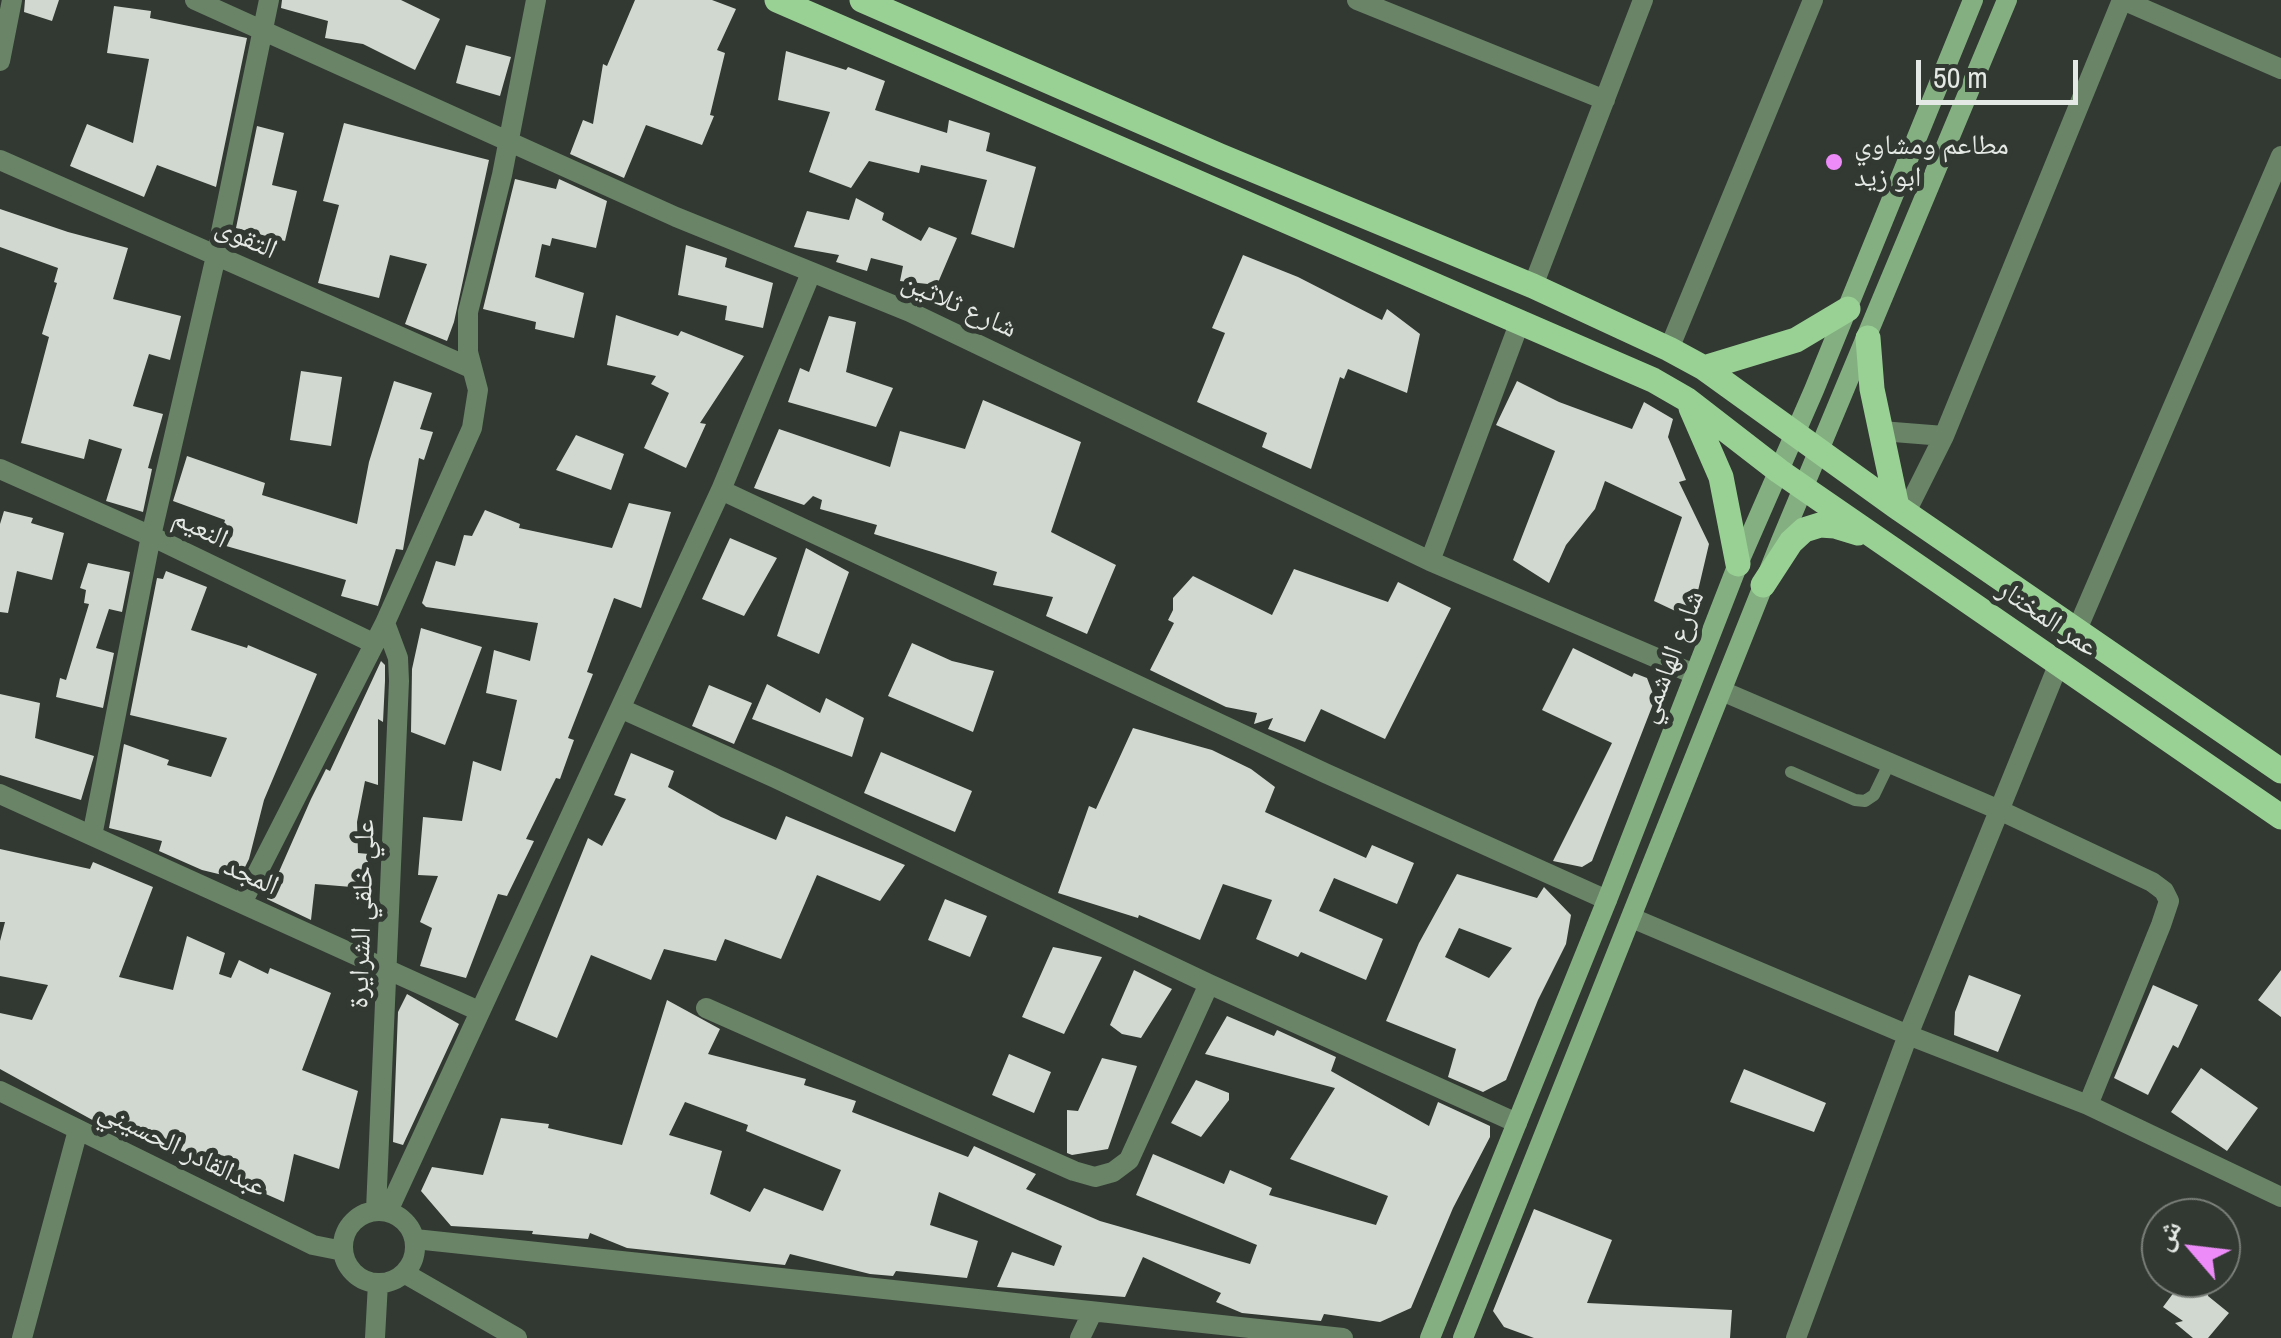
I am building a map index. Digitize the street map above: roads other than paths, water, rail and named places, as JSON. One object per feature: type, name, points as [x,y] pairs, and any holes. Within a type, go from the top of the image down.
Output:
[{"type":"main road","name":"عمر المختار","points":[[777,0],[1653,380],[1686,399],[1804,488],[2281,817]]},
{"type":"main road","name":"عمر المختار","points":[[862,0],[1533,286],[1704,368],[1901,510],[2281,772]]},
{"type":"main road","name":"شارع الهاشمي","points":[[1430,1338],[1738,564],[1848,309],[1973,0]]},
{"type":"main road","points":[[1464,1338],[1763,585],[2006,0]]},
{"type":"main road","points":[[902,52],[914,24]]},
{"type":"main road","points":[[1704,368],[1796,340],[1848,309]]},
{"type":"main road","points":[[1868,338],[1872,389],[1901,510]]},
{"type":"main road","points":[[1686,399],[1721,477],[1738,564]]},
{"type":"main road","points":[[1763,585],[1790,542],[1804,530],[1835,526],[1880,541]]},
{"type":"street","points":[[0,61],[12,0]]},
{"type":"street","name":"شارع ثلاثين","points":[[195,0],[676,217],[910,312],[1430,561],[1694,674]]},
{"type":"street","points":[[92,836],[151,536],[216,256],[269,0]]},
{"type":"street","points":[[242,903],[385,623],[472,428],[478,390],[471,368],[468,312],[509,140],[536,0]]},
{"type":"street","points":[[1357,0],[1605,100]]},
{"type":"street","points":[[1533,286],[1643,0]]},
{"type":"street","points":[[1670,350],[1813,0]]},
{"type":"street","points":[[1901,510],[1944,436],[2122,0],[2281,69]]},
{"type":"street","points":[[2076,632],[2274,198],[2281,156]]},
{"type":"street","name":"التقوى","points":[[0,160],[471,368]]},
{"type":"street","points":[[382,1211],[622,710],[722,490],[811,273]]},
{"type":"street","points":[[1430,561],[1519,324]]},
{"type":"street","points":[[1881,430],[1944,436]]},
{"type":"street","name":"النعيم","points":[[0,470],[151,536],[373,643]]},
{"type":"street","points":[[722,490],[1306,765],[1607,900]]},
{"type":"street","name":"علي خلقي الشرايرة","points":[[382,1211],[399,681],[398,658],[385,623]]},
{"type":"street","points":[[1796,1338],[1908,1036],[2058,662]]},
{"type":"street","points":[[1722,691],[1996,809],[2164,891],[2169,900],[2088,1105]]},
{"type":"street","points":[[622,710],[1517,1124]]},
{"type":"street","name":"المجد","points":[[0,794],[479,1011]]},
{"type":"street","points":[[1632,918],[1908,1036],[2088,1105],[2281,1197]]},
{"type":"street","points":[[706,1008],[1095,1178],[1114,1172],[1129,1160],[1209,984]]},
{"type":"street","name":"عبدالقادر الحسيني","points":[[0,1091],[313,1245],[343,1251]]},
{"type":"street","points":[[22,1338],[78,1130]]},
{"type":"street","points":[[382,1211],[406,1221],[415,1239],[413,1261],[404,1273],[388,1282],[368,1281],[350,1270],[343,1251],[348,1228],[365,1213],[382,1211]]},
{"type":"street","points":[[415,1239],[1343,1338]]},
{"type":"street","points":[[404,1273],[517,1338]]},
{"type":"street","points":[[375,1338],[378,1283]]},
{"type":"street","points":[[1080,1338],[1092,1313]]},
{"type":"lane","points":[[1791,772],[1865,801],[1874,795],[1889,764]]},
{"type":"place","name":"مطاعم ومشاوي ابو زيد","points":[[1834,162]]}]
